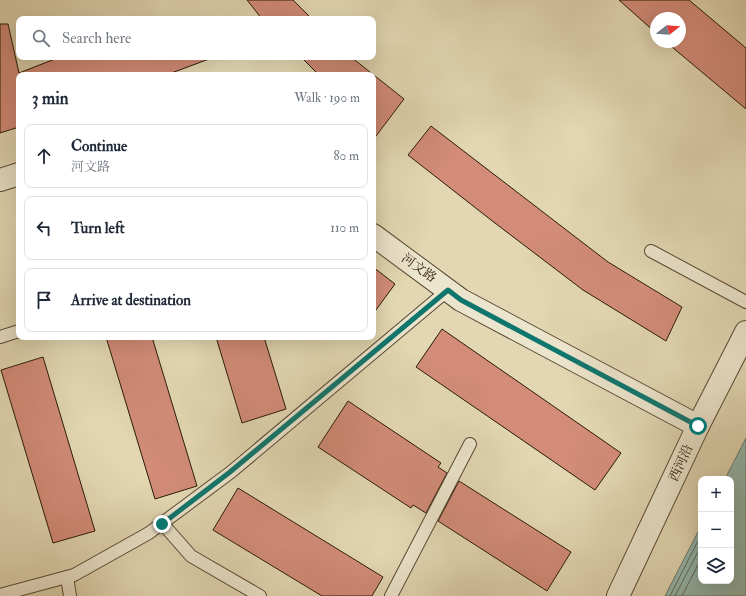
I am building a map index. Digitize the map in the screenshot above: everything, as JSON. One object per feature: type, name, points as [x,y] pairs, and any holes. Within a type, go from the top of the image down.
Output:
[{"type":"street","points":[[0,180],[16,175]]},
{"type":"street","name":"河文路","points":[[376,237],[461,300],[698,426]]},
{"type":"street","name":"西河沿","points":[[618,596],[698,426],[746,332]]},
{"type":"lane","points":[[651,251],[746,302]]},
{"type":"lane","points":[[0,595],[74,575],[149,533],[230,472],[448,290]]},
{"type":"lane","points":[[0,337],[16,332]]},
{"type":"lane","points":[[391,596],[470,444]]},
{"type":"lane","points":[[162,524],[191,556],[260,596]]},
{"type":"lane","points":[[67,577],[70,596]]},
{"type":"water","points":[[746,438],[746,596],[665,596],[698,532],[698,584],[734,584],[734,476],[727,476]]},
{"type":"building","points":[[247,0],[293,0],[309,16],[260,16]]},
{"type":"building","points":[[619,0],[689,0],[746,48],[746,109],[673,48],[686,48],[686,12],[650,12],[650,28]]},
{"type":"building","points":[[0,24],[8,24],[19,72],[16,72],[16,128],[0,133]]},
{"type":"building","points":[[52,60],[206,60],[174,72],[22,72]]},
{"type":"building","points":[[304,60],[355,60],[370,72],[316,72]]},
{"type":"building","points":[[376,77],[404,99],[376,136]]},
{"type":"building","points":[[431,126],[608,262],[682,307],[666,341],[583,290],[408,155]]},
{"type":"building","points":[[376,269],[395,284],[376,310]]},
{"type":"building","points":[[442,329],[621,453],[595,490],[416,367]]},
{"type":"building","points":[[107,340],[153,340],[197,486],[155,499]]},
{"type":"building","points":[[217,340],[265,340],[286,409],[242,423]]},
{"type":"building","points":[[43,357],[95,531],[53,543],[1,370]]},
{"type":"building","points":[[348,401],[441,463],[438,467],[447,473],[426,513],[413,505],[411,508],[318,447]]},
{"type":"building","points":[[459,481],[571,552],[547,591],[438,521]]},
{"type":"building","points":[[238,488],[383,577],[372,596],[322,596],[213,530]]},
{"type":"route","points":[[162,524],[230,472],[448,290],[461,300],[698,426]]}]
